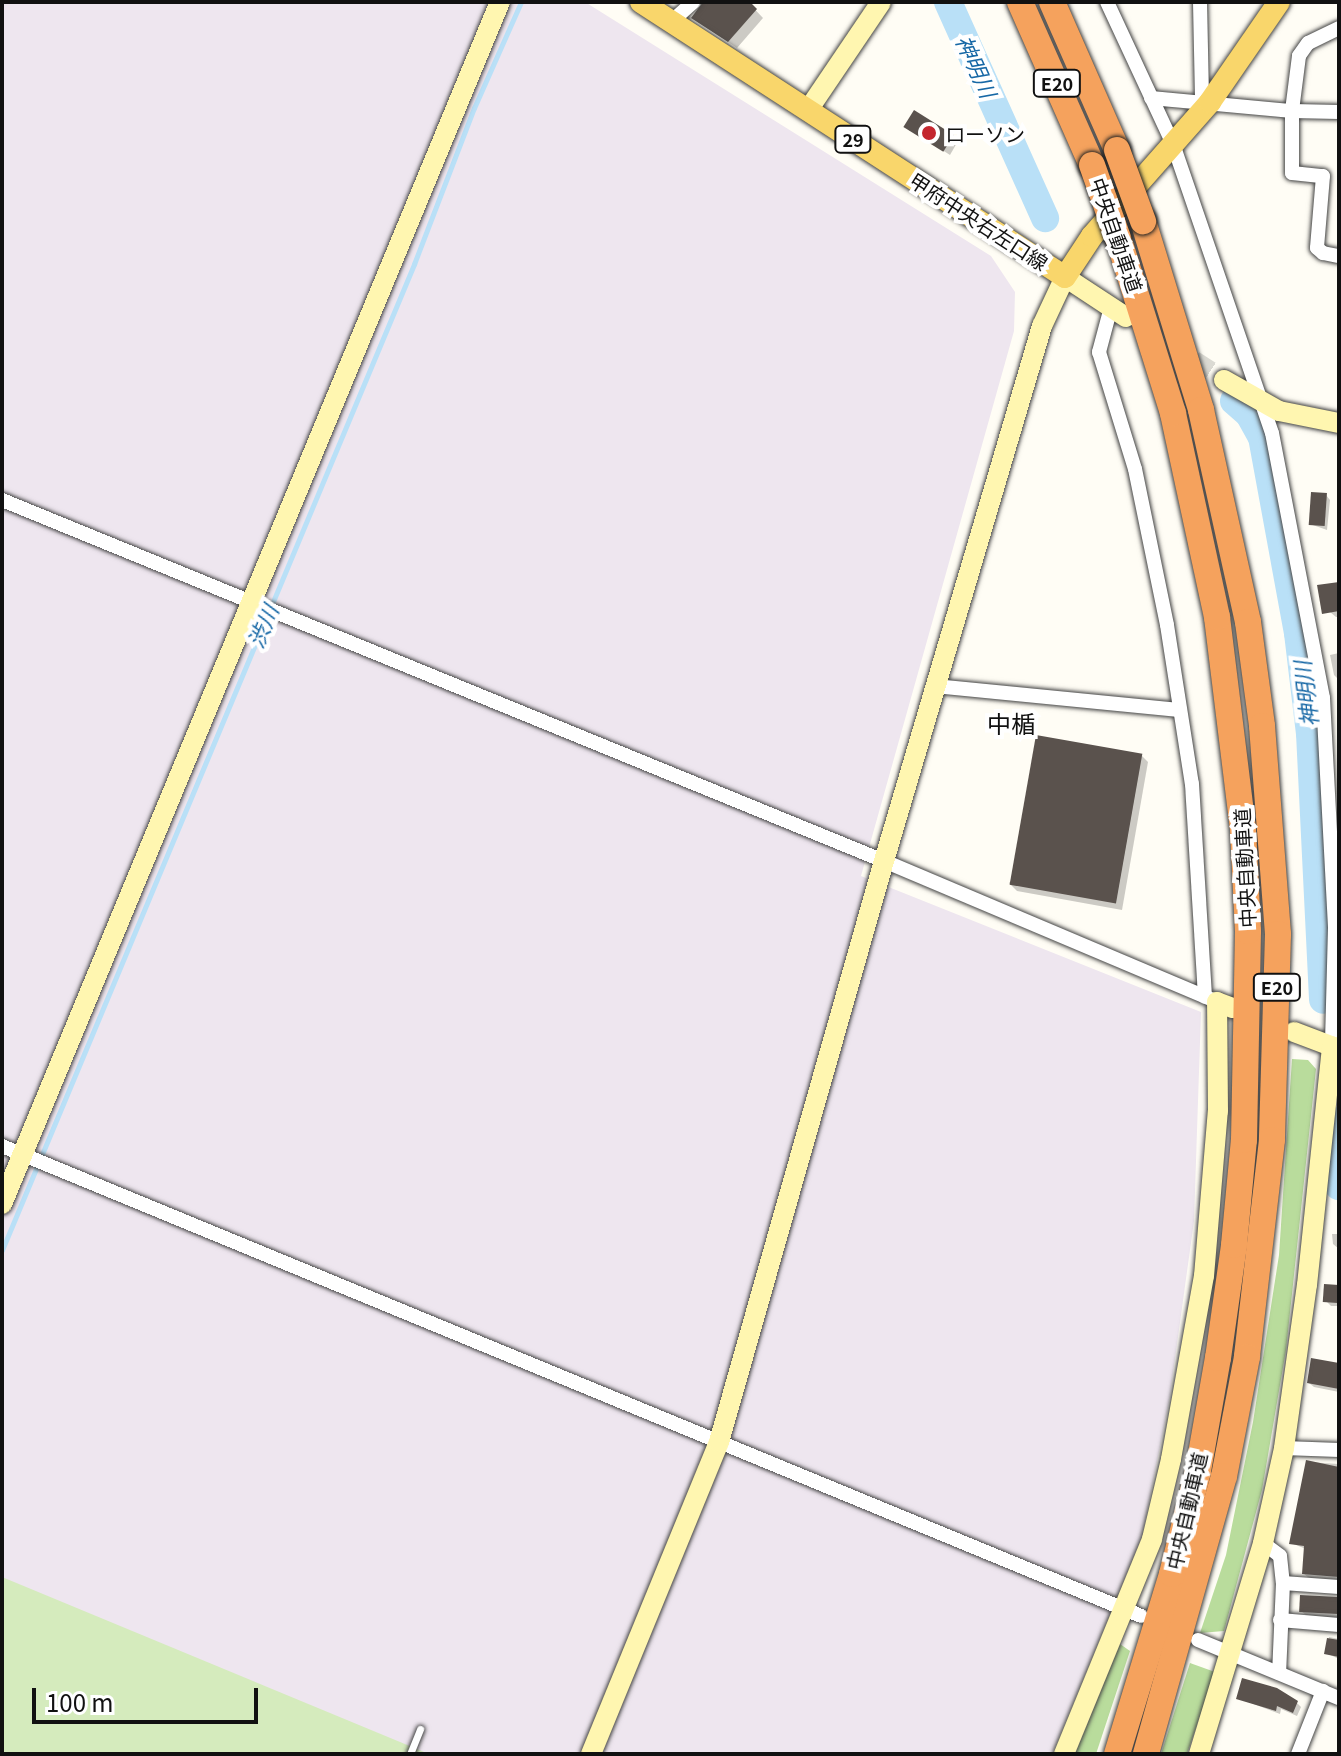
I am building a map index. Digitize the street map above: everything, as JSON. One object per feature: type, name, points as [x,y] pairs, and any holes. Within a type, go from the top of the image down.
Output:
[{"type":"highway","name":"中央自動車道","points":[[1020,2],[1092,165],[1173,413],[1217,617],[1243,829],[1248,991],[1244,1140],[1234,1245],[1198,1471],[1117,1754]]},
{"type":"highway","name":"中央自動車道","points":[[1052,2],[1117,150],[1143,221],[1201,410],[1248,622],[1262,726],[1278,934],[1272,1140],[1247,1357],[1224,1476],[1146,1754]]},
{"type":"main road","name":"甲府中央右左口線","points":[[641,2],[1065,277],[1092,236],[1173,144],[1279,2]]},
{"type":"street","points":[[2,1204],[256,604],[500,2]]},
{"type":"street","points":[[671,22],[693,2]]},
{"type":"street","points":[[808,110],[881,2]]},
{"type":"street","points":[[1107,2],[1173,144],[1258,402],[1272,433],[1323,698],[1336,849],[1335,1047],[1284,1448],[1263,1543],[1199,1754]]},
{"type":"street","points":[[1200,2],[1198,42],[1206,102]]},
{"type":"street","points":[[1339,28],[1308,43],[1299,56],[1292,111],[1292,173],[1323,176],[1317,248],[1323,253],[1339,256]]},
{"type":"street","points":[[1151,98],[1292,111],[1339,112]]},
{"type":"street","points":[[591,1754],[719,1442],[934,686],[1042,326],[1065,277],[1118,312],[1099,352],[1135,469],[1192,784],[1218,1003],[1218,1111],[1204,1276],[1171,1459],[1152,1539],[1133,1612],[1064,1754]]},
{"type":"street","points":[[1224,380],[1258,402],[1279,411],[1339,423]]},
{"type":"street","points":[[2,500],[884,861],[1218,1003]]},
{"type":"street","points":[[934,686],[1180,710]]},
{"type":"street","points":[[1323,698],[1339,697]]},
{"type":"street","points":[[1294,1032],[1335,1047]]},
{"type":"street","points":[[2,1146],[1133,1612]]},
{"type":"street","points":[[1284,1448],[1339,1450]]},
{"type":"street","points":[[1263,1543],[1280,1556],[1283,1583],[1279,1673]]},
{"type":"street","points":[[1283,1583],[1339,1587]]},
{"type":"street","points":[[1280,1620],[1339,1625]]},
{"type":"street","points":[[1198,1640],[1339,1698]]},
{"type":"street","points":[[1298,1754],[1323,1691]]},
{"type":"lane","points":[[410,1754],[420,1729]]},
{"type":"shaded area","points":[[2,2],[585,2],[991,256],[1015,292],[1014,331],[861,876],[1201,1012],[1194,1221],[1169,1402],[1142,1537],[1052,1754],[2,1754]]},
{"type":"green space","points":[[1292,1059],[1308,1060],[1316,1069],[1286,1350],[1262,1490],[1224,1631],[1200,1633],[1226,1555],[1253,1422],[1279,1255]]},
{"type":"green space","points":[[2,1577],[429,1754],[2,1754]]},
{"type":"green space","points":[[1120,1644],[1130,1651],[1096,1754],[1075,1754]]},
{"type":"green space","points":[[1190,1663],[1215,1672],[1187,1754],[1161,1754]]},
{"type":"building","points":[[703,2],[750,2],[757,9],[728,42],[691,18]]},
{"type":"building","points":[[914,110],[954,135],[943,152],[903,127]]},
{"type":"building","points":[[1311,492],[1327,493],[1325,526],[1309,525]]},
{"type":"building","points":[[1339,582],[1339,611],[1322,614],[1317,585]]},
{"type":"building","points":[[1036,735],[1142,754],[1116,903],[1010,885]]},
{"type":"building","points":[[1324,1284],[1339,1285],[1338,1303],[1323,1302]]},
{"type":"building","points":[[1311,1358],[1339,1363],[1339,1389],[1307,1383]]},
{"type":"building","points":[[1306,1460],[1339,1467],[1339,1577],[1302,1574],[1304,1546],[1289,1544]]},
{"type":"building","points":[[1300,1595],[1339,1597],[1338,1614],[1299,1612]]},
{"type":"building","points":[[1327,1638],[1339,1640],[1339,1657],[1324,1654]]},
{"type":"building","points":[[1242,1678],[1277,1688],[1298,1701],[1293,1713],[1277,1706],[1276,1711],[1236,1699]]},
{"type":"waterway","name":"渋川","points":[[2,1250],[414,264],[474,108],[521,2]]},
{"type":"waterway","name":"神明川","points":[[948,2],[1045,218]]},
{"type":"waterway","name":"神明川","points":[[1234,401],[1249,414],[1262,437],[1298,633],[1310,733],[1323,1000]]},
{"type":"waterway","name":"神明川","points":[[1339,1121],[1335,1131],[1334,1165],[1339,1186]]},
{"type":"tunnel","points":[[1143,328],[1224,380]]},
{"type":"place","name":"ローソン","points":[[929,133]]},
{"type":"district","name":"中楯","points":[[1011,723]]}]
